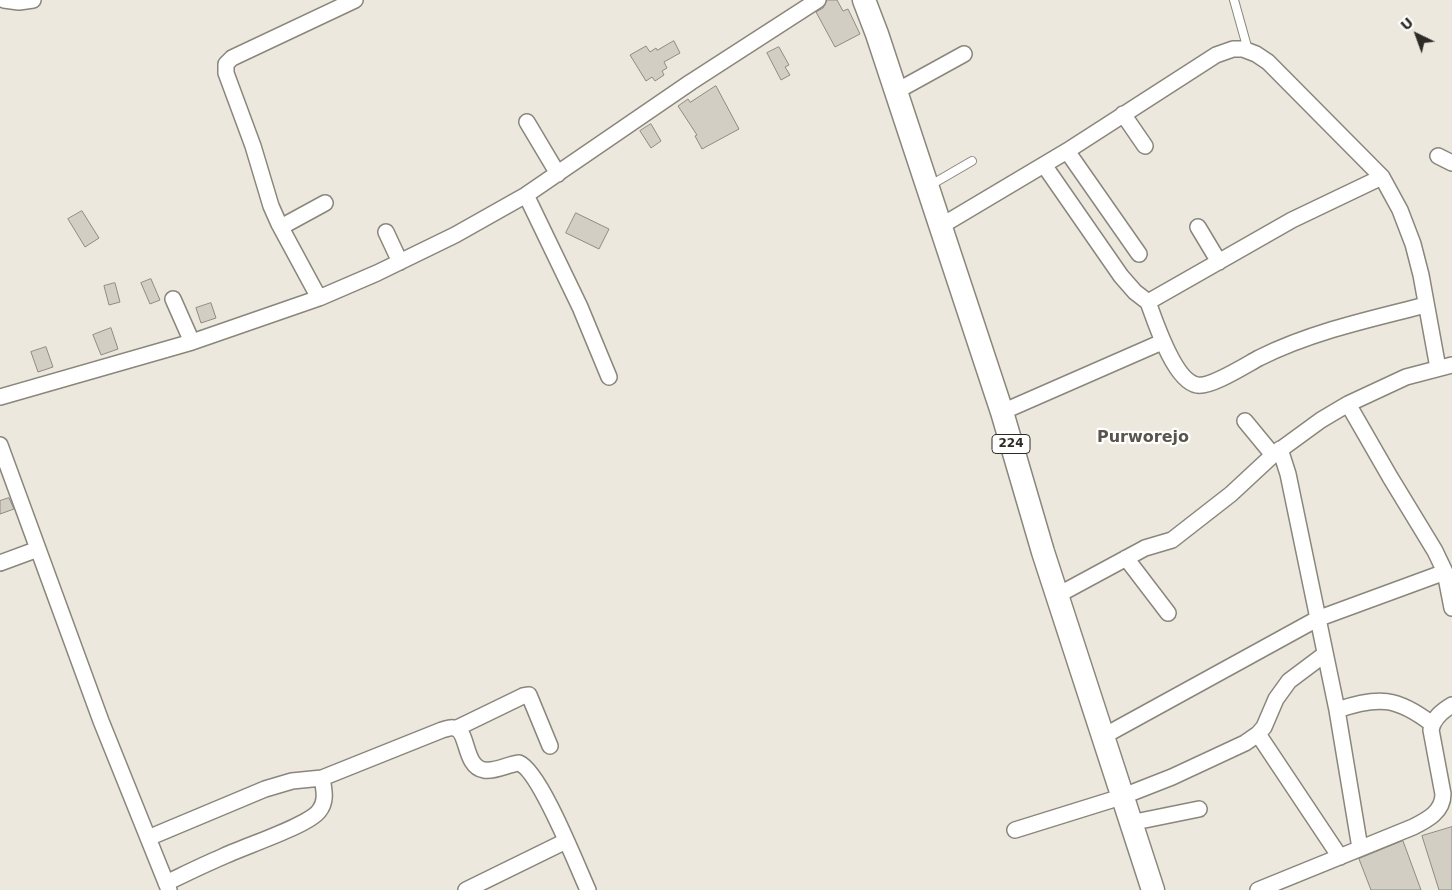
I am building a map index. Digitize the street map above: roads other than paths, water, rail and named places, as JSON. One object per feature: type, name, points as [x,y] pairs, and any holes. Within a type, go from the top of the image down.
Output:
[{"type":"main road","name":"224","points":[[864,0],[877,34],[1002,412],[1043,552],[1121,797],[1153,890]]},
{"type":"street","points":[[4,0],[19,2],[33,0]]},
{"type":"street","points":[[319,298],[281,227],[267,194],[253,146],[226,73],[226,67],[232,58],[355,0]]},
{"type":"street","points":[[0,397],[192,342],[319,298],[400,262],[455,235],[526,195],[691,82],[818,0]]},
{"type":"street","points":[[941,226],[1067,151],[1205,61],[1233,49],[1248,50],[1268,62],[1382,177],[1400,210],[1413,244],[1426,305],[1445,366],[1382,387],[1348,404],[1321,420],[1276,452],[1231,494],[1172,540],[1145,548],[1058,595]]},
{"type":"street","points":[[895,92],[964,54]]},
{"type":"street","points":[[1123,114],[1145,146]]},
{"type":"street","points":[[527,122],[558,174]]},
{"type":"street","points":[[1067,151],[1139,254]]},
{"type":"street","points":[[1438,156],[1452,163]]},
{"type":"street","points":[[1044,165],[1121,276],[1135,292],[1148,302],[1162,342],[1185,377],[1195,385],[1202,385],[1221,378],[1274,350],[1319,333],[1426,305]]},
{"type":"street","points":[[1148,302],[1292,220],[1382,177]]},
{"type":"street","points":[[526,195],[580,307],[609,376]]},
{"type":"street","points":[[281,227],[325,203]]},
{"type":"street","points":[[1198,227],[1219,262]]},
{"type":"street","points":[[386,232],[400,262]]},
{"type":"street","points":[[173,299],[192,342]]},
{"type":"street","points":[[1002,412],[1162,342]]},
{"type":"street","points":[[1348,404],[1435,551],[1445,572],[1452,608]]},
{"type":"street","points":[[1245,420],[1276,452],[1290,484],[1337,710],[1360,848]]},
{"type":"street","points":[[0,445],[101,721],[168,887],[222,856],[315,816],[321,809],[324,800],[322,778]]},
{"type":"street","points":[[0,563],[38,549]]},
{"type":"street","points":[[1126,558],[1168,613]]},
{"type":"street","points":[[1102,738],[1317,619],[1445,572]]},
{"type":"street","points":[[1015,830],[1121,797],[1245,743],[1258,734],[1266,724],[1276,699],[1285,685],[1325,654]]},
{"type":"street","points":[[148,838],[265,790],[292,781],[322,778],[442,730],[457,728],[523,696],[528,695],[550,746]]},
{"type":"street","points":[[1337,710],[1372,701],[1398,703],[1416,711],[1432,724]]},
{"type":"street","points":[[1258,890],[1413,827],[1428,819],[1440,807],[1444,794],[1431,737],[1432,724],[1438,716],[1452,705]]},
{"type":"street","points":[[457,728],[473,762],[481,769],[496,769],[519,763],[527,768],[541,789],[588,890]]},
{"type":"street","points":[[1258,734],[1340,857]]},
{"type":"street","points":[[1130,823],[1199,809]]},
{"type":"street","points":[[466,890],[566,841]]},
{"type":"lane","points":[[1234,0],[1248,50]]},
{"type":"lane","points":[[928,187],[972,161]]},
{"type":"district","name":"Purworejo","points":[[1143,438]]}]
